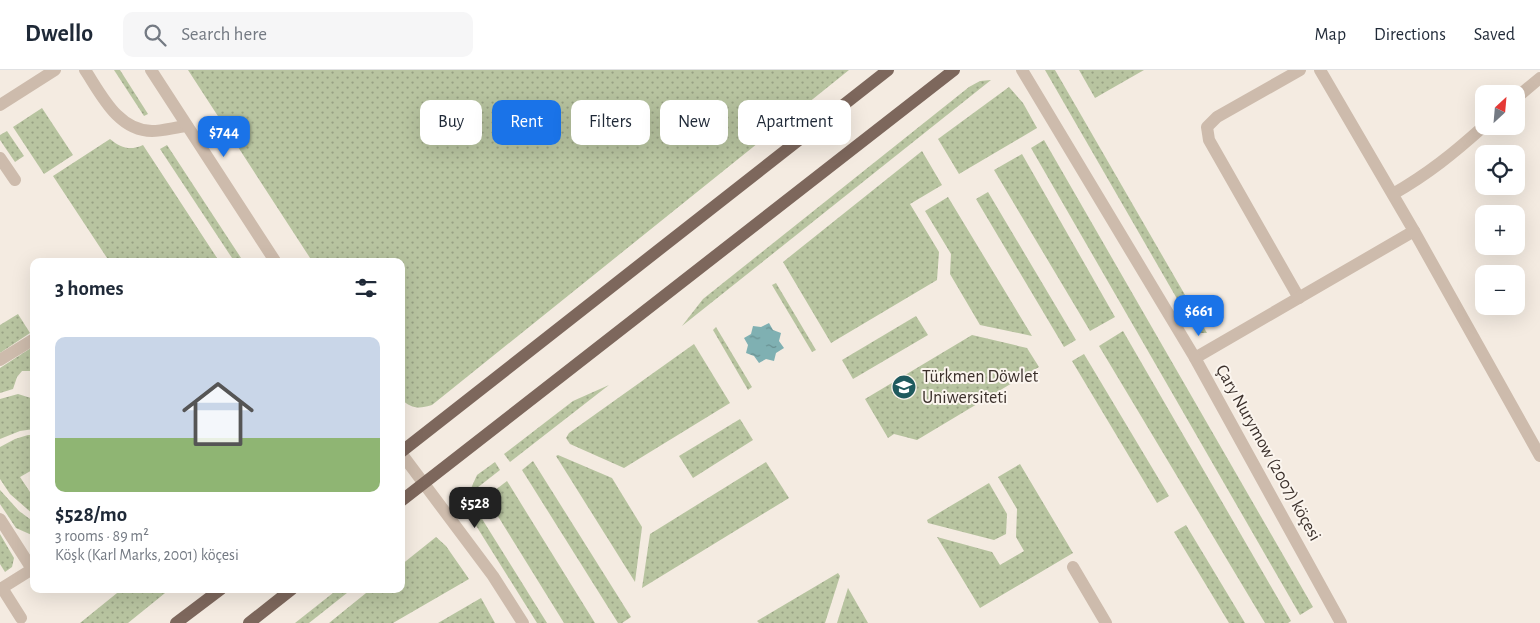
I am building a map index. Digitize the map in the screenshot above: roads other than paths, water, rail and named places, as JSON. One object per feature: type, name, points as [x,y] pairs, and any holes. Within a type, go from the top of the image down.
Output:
[{"type":"main road","points":[[405,449],[888,70]]},
{"type":"main road","points":[[405,498],[954,70]]},
{"type":"main road","points":[[176,623],[216,593]]},
{"type":"main road","points":[[250,623],[287,593]]},
{"type":"street","points":[[0,105],[55,70]]},
{"type":"street","points":[[85,70],[115,115],[132,126],[150,131],[187,126]]},
{"type":"street","points":[[151,70],[273,258]]},
{"type":"street","name":"Çary Nurymow (2007) köçesi","points":[[1022,70],[1195,358],[1342,623]]},
{"type":"street","points":[[1299,298],[1209,140],[1207,127],[1217,117],[1300,70]]},
{"type":"street","points":[[1320,70],[1414,231],[1540,455]]},
{"type":"street","points":[[1525,90],[1540,78],[1536,70]]},
{"type":"street","points":[[1392,194],[1421,178],[1452,155],[1475,134]]},
{"type":"street","points":[[0,158],[15,180]]},
{"type":"street","points":[[1195,358],[1414,231]]},
{"type":"street","points":[[0,360],[30,341]]},
{"type":"street","points":[[405,458],[493,576],[523,623]]},
{"type":"street","points":[[0,519],[30,564]]},
{"type":"street","points":[[1073,567],[1106,623]]},
{"type":"street","points":[[21,618],[1,588],[30,570]]},
{"type":"water","points":[[769,323],[773,330],[781,333],[779,341],[784,348],[776,353],[774,361],[766,359],[759,363],[754,356],[746,353],[748,345],[744,338],[751,334],[753,326],[761,327]]},
{"type":"place","name":"Türkmen Döwlet Uniwersiteti","points":[[904,387]]}]
